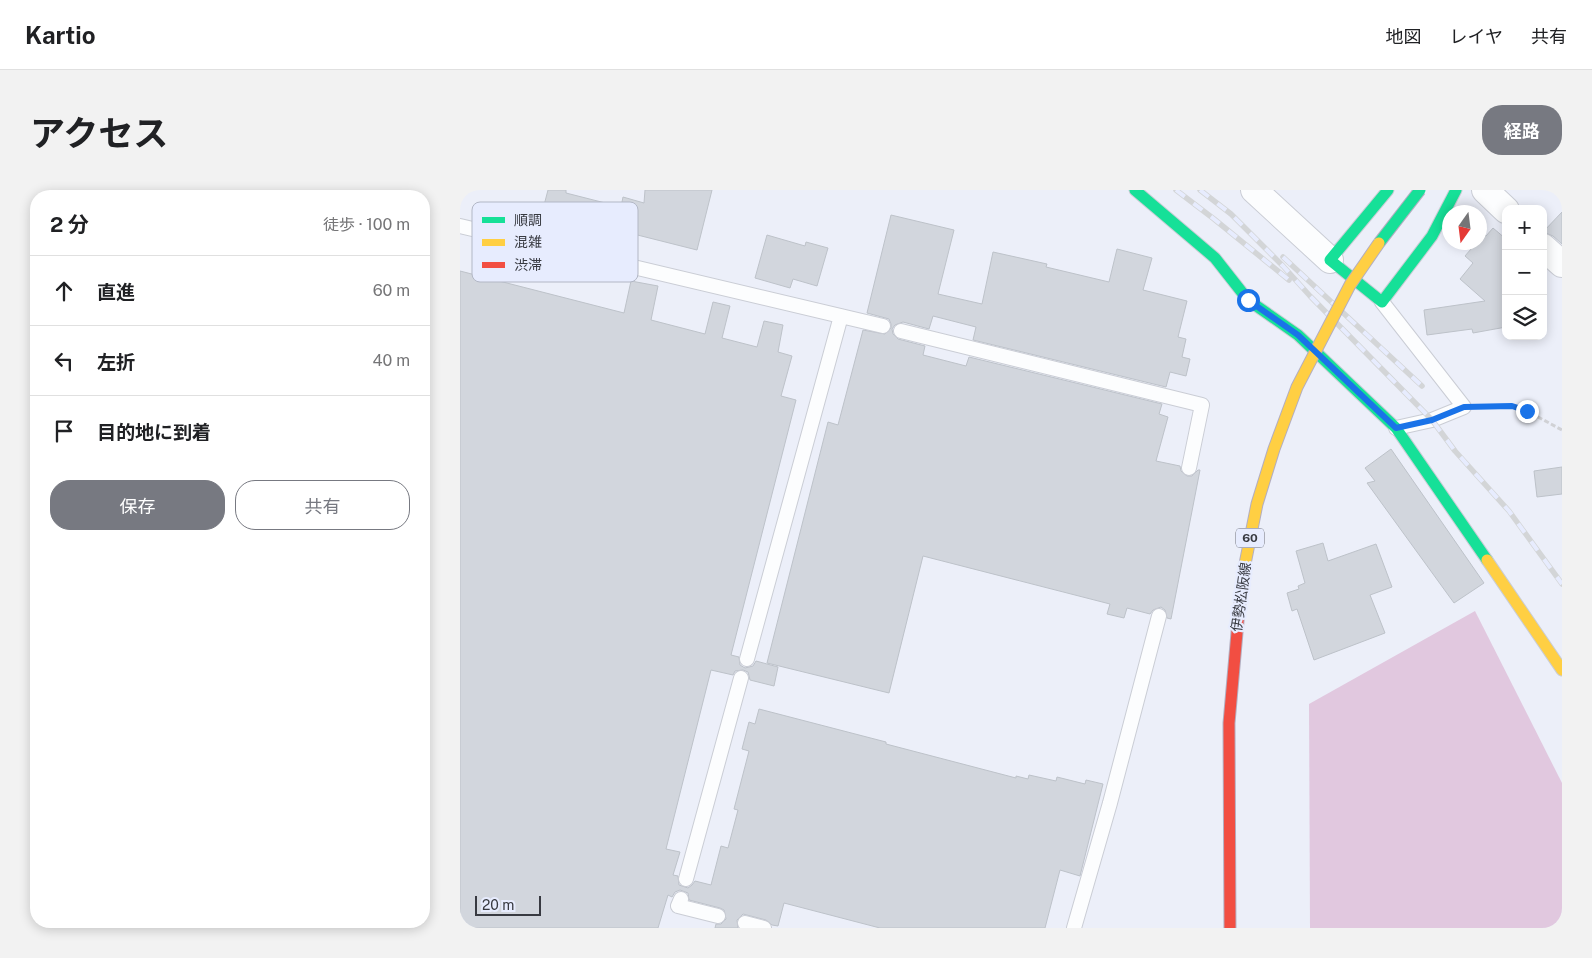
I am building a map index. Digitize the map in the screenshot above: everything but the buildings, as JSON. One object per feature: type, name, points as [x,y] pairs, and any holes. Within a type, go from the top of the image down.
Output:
[{"type":"street","points":[[1135,190],[1215,258],[1248,300],[1298,335],[1396,428],[1562,670]]},
{"type":"street","points":[[1254,190],[1330,260],[1382,302],[1432,236],[1456,190]]},
{"type":"street","points":[[1330,260],[1388,190]]},
{"type":"street","name":"伊勢松阪線","points":[[1230,928],[1229,723],[1235,643],[1245,564],[1257,504],[1274,449],[1297,387],[1350,285],[1420,190]]},
{"type":"street","points":[[1485,190],[1502,206]]},
{"type":"street","points":[[1546,250],[1562,264]]},
{"type":"lane","points":[[638,268],[883,326]]},
{"type":"lane","points":[[1382,302],[1464,407],[1432,420],[1396,428]]},
{"type":"lane","points":[[747,659],[841,316]]},
{"type":"lane","points":[[901,331],[1202,405],[1189,468]]},
{"type":"lane","points":[[1074,928],[1110,803],[1159,616]]},
{"type":"lane","points":[[686,878],[741,678]]},
{"type":"lane","points":[[680,899],[678,906],[718,916]]},
{"type":"lane","points":[[745,923],[764,928]]},
{"type":"path","points":[[1464,407],[1512,406],[1527,411],[1562,430]]},
{"type":"shaded area","points":[[1475,611],[1562,783],[1562,928],[1310,928],[1309,704]]},
{"type":"railway","points":[[1176,190],[1289,280]]},
{"type":"railway","points":[[1200,190],[1231,214],[1432,420],[1455,451],[1509,511],[1562,584]]},
{"type":"railway","points":[[1283,257],[1422,386]]},
{"type":"traffic: fast","points":[[1135,190],[1215,258],[1248,300],[1298,335],[1396,428],[1487,560]]},
{"type":"traffic: fast","points":[[1388,190],[1330,260],[1382,302],[1432,236],[1456,190]]},
{"type":"traffic: fast","points":[[1379,243],[1420,190]]},
{"type":"traffic: slow","points":[[1239,610],[1245,564],[1257,504],[1274,449],[1297,387],[1350,285],[1379,243]]},
{"type":"traffic: slow","points":[[1487,560],[1562,670]]},
{"type":"traffic: jam","points":[[1230,928],[1229,723],[1239,610]]},
{"type":"route","points":[[1248,300],[1298,335],[1396,428],[1432,420],[1464,407],[1512,406],[1527,411]]}]
